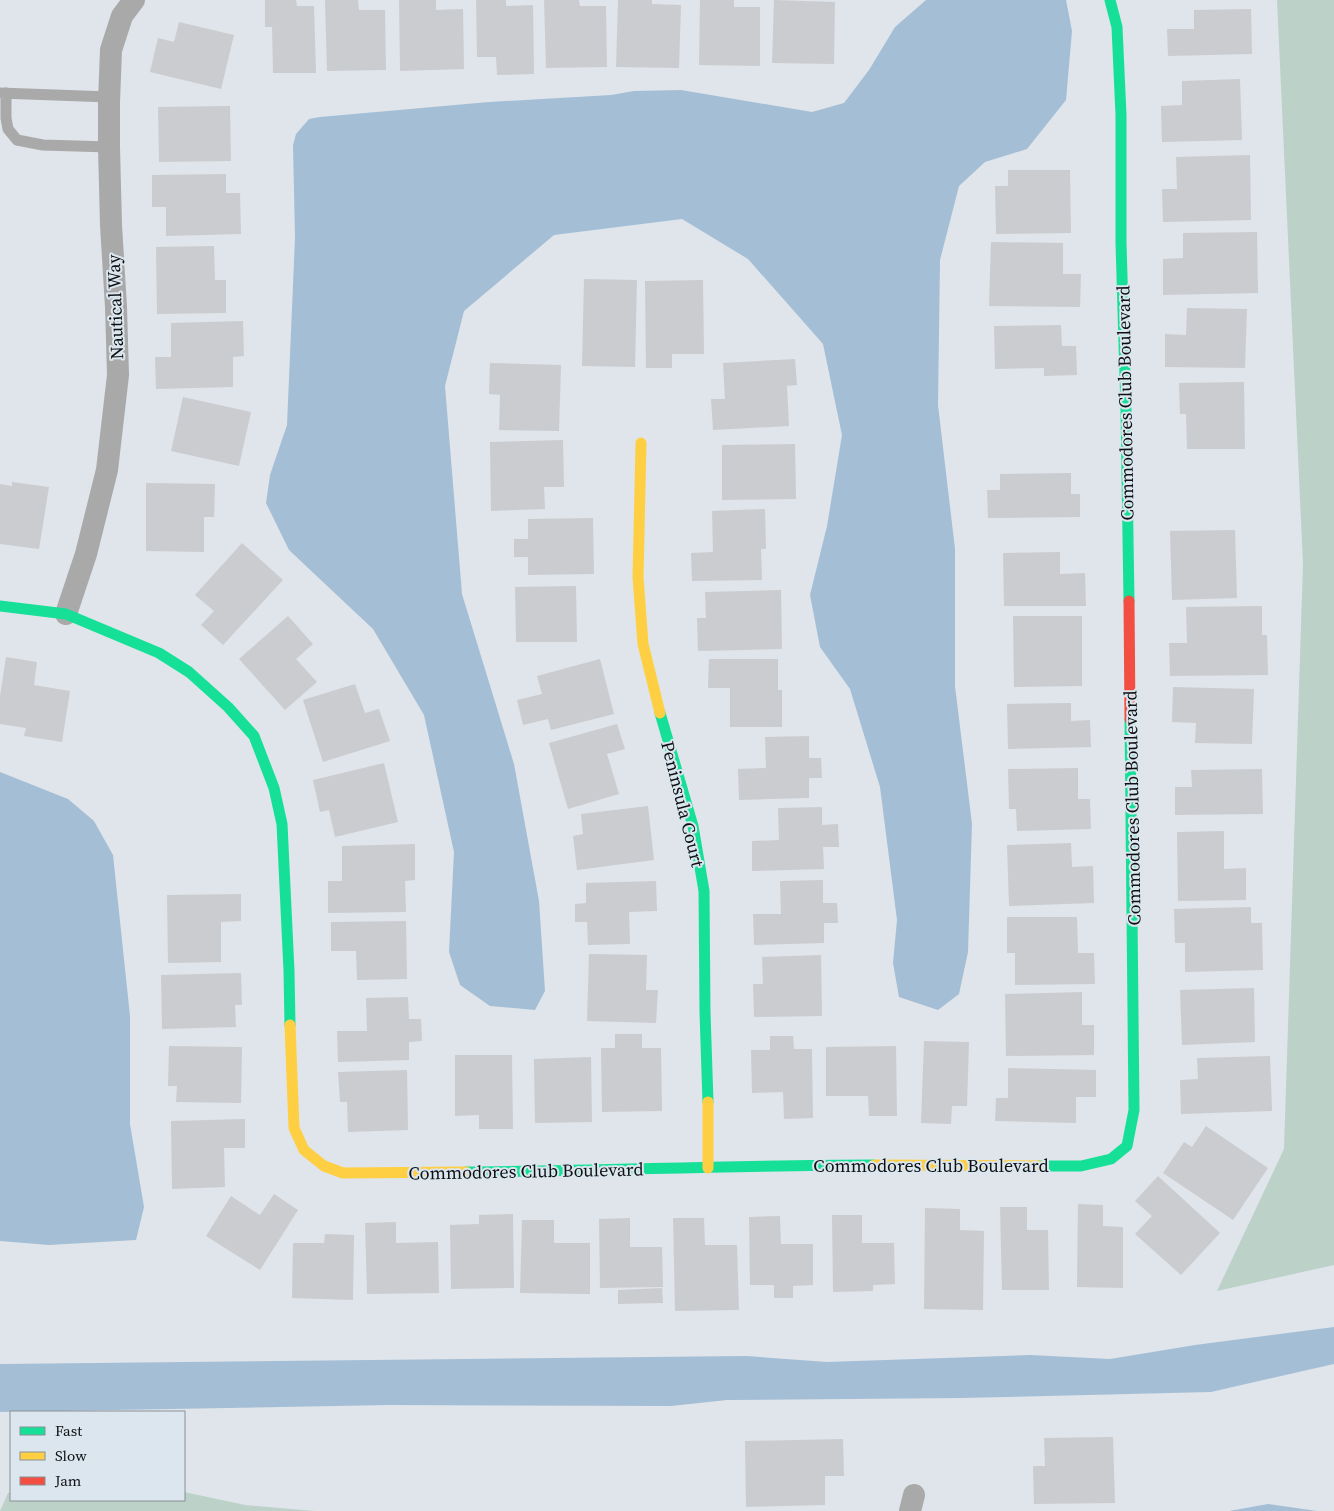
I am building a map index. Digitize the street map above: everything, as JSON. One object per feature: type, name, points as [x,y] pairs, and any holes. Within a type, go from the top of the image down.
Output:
[{"type":"street","name":"Nautical Way","points":[[66,614],[86,554],[107,470],[118,375],[109,147],[111,50],[122,16],[134,0]]},
{"type":"street","name":"Commodores Club Boulevard","points":[[0,606],[66,614],[159,652],[189,672],[228,707],[254,736],[274,788],[282,824],[290,971],[290,1050],[294,1128],[304,1150],[324,1166],[343,1173],[496,1172],[770,1165],[1081,1166],[1112,1159],[1126,1146],[1134,1110],[1134,988],[1126,410],[1121,243],[1121,115],[1117,27],[1110,0]]},
{"type":"street","name":"Peninsula Court","points":[[641,443],[638,577],[643,644],[692,826],[704,891],[708,1168]]},
{"type":"lane","points":[[109,97],[3,93],[8,129],[17,140],[43,146],[109,147]]},
{"type":"green space","points":[[1277,0],[1334,0],[1334,1265],[1217,1291],[1284,1149],[1303,564]]},
{"type":"green space","points":[[10,1492],[10,1501],[185,1501],[185,1492],[245,1505],[314,1511],[0,1511]]},
{"type":"water","points":[[926,0],[1066,0],[1072,31],[1066,100],[1027,149],[985,162],[959,186],[940,260],[938,405],[955,549],[955,686],[972,824],[968,952],[959,994],[938,1010],[899,997],[893,963],[897,920],[880,787],[850,689],[820,647],[810,595],[827,526],[842,435],[823,344],[748,259],[682,219],[554,235],[464,311],[445,386],[462,594],[514,764],[539,901],[545,991],[535,1010],[490,1006],[460,985],[449,952],[454,852],[424,715],[373,629],[289,550],[266,503],[270,475],[287,425],[295,238],[293,145],[296,134],[309,119],[320,117],[489,102],[611,95],[634,91],[681,90],[812,112],[844,103],[869,70],[895,27]]},
{"type":"water","points":[[0,772],[68,799],[94,821],[113,855],[130,1016],[130,1124],[144,1207],[136,1240],[49,1245],[0,1241]]},
{"type":"water","points":[[1334,1327],[1334,1364],[1211,1392],[961,1398],[727,1400],[671,1406],[389,1405],[0,1412],[0,1364],[746,1356],[827,1362],[1030,1355],[1110,1359],[1195,1345]]},
{"type":"water","points":[[1268,1504],[1317,1511],[1229,1511]]},
{"type":"building","points":[[265,0],[296,0],[297,6],[314,6],[316,73],[273,73],[272,27],[265,27]]},
{"type":"building","points":[[325,0],[358,0],[359,10],[385,10],[386,70],[327,71]]},
{"type":"building","points":[[399,0],[436,0],[436,10],[463,9],[464,69],[400,71]]},
{"type":"building","points":[[476,0],[506,0],[506,6],[533,5],[534,74],[497,75],[496,57],[477,57]]},
{"type":"building","points":[[544,0],[579,0],[580,6],[606,6],[607,67],[546,68]]},
{"type":"building","points":[[618,0],[652,0],[652,4],[681,5],[679,68],[616,67]]},
{"type":"building","points":[[700,0],[734,0],[734,7],[760,7],[760,66],[699,65]]},
{"type":"building","points":[[774,0],[835,2],[834,64],[772,63]]},
{"type":"building","points":[[1251,9],[1252,54],[1168,56],[1167,29],[1194,29],[1194,10]]},
{"type":"building","points":[[179,22],[234,35],[221,89],[150,72],[158,38],[174,42]]},
{"type":"building","points":[[1240,79],[1242,140],[1162,142],[1161,106],[1182,105],[1182,81]]},
{"type":"building","points":[[230,106],[231,161],[159,162],[158,107]]},
{"type":"building","points":[[1250,155],[1251,220],[1163,222],[1162,189],[1177,189],[1176,157]]},
{"type":"building","points":[[1008,170],[1070,170],[1071,233],[996,234],[995,186],[1008,186]]},
{"type":"building","points":[[226,174],[226,193],[240,193],[241,234],[166,236],[166,207],[152,207],[152,175]]},
{"type":"building","points":[[1257,232],[1258,293],[1163,295],[1163,259],[1183,258],[1183,233]]},
{"type":"building","points":[[991,242],[1063,243],[1063,274],[1081,274],[1080,307],[989,306]]},
{"type":"building","points":[[214,246],[215,280],[226,280],[226,313],[157,314],[156,247]]},
{"type":"building","points":[[584,279],[637,280],[635,367],[582,366]]},
{"type":"building","points":[[703,280],[704,354],[672,354],[672,368],[646,368],[645,281]]},
{"type":"building","points":[[1187,308],[1247,309],[1245,368],[1165,367],[1165,334],[1186,335]]},
{"type":"building","points":[[243,321],[244,356],[233,357],[233,387],[156,389],[155,357],[171,357],[171,323]]},
{"type":"building","points":[[1061,325],[1062,346],[1076,346],[1077,375],[1044,376],[1044,368],[995,369],[994,326]]},
{"type":"building","points":[[795,359],[797,385],[787,386],[789,426],[713,430],[711,399],[725,399],[723,363]]},
{"type":"building","points":[[490,363],[561,365],[559,431],[499,430],[500,395],[489,394]]},
{"type":"building","points":[[1244,382],[1245,449],[1187,449],[1186,414],[1180,414],[1179,383]]},
{"type":"building","points":[[183,397],[251,412],[239,466],[171,451]]},
{"type":"building","points":[[563,440],[564,487],[544,487],[545,509],[491,511],[490,442]]},
{"type":"building","points":[[795,444],[796,499],[722,500],[722,445]]},
{"type":"building","points":[[1071,473],[1071,494],[1080,494],[1080,517],[988,518],[987,490],[1000,490],[1000,474]]},
{"type":"building","points":[[12,482],[49,487],[39,549],[0,544],[0,484],[12,486]]},
{"type":"building","points":[[146,483],[215,484],[214,517],[204,517],[204,552],[146,551]]},
{"type":"building","points":[[765,509],[766,549],[761,549],[762,580],[692,581],[691,553],[713,552],[712,511]]},
{"type":"building","points":[[593,518],[594,574],[528,575],[528,557],[514,557],[514,539],[528,539],[528,519]]},
{"type":"building","points":[[1235,530],[1237,598],[1172,600],[1170,531]]},
{"type":"building","points":[[242,543],[283,580],[223,645],[201,625],[214,611],[195,595]]},
{"type":"building","points":[[1060,552],[1060,574],[1085,573],[1086,606],[1004,606],[1003,553]]},
{"type":"building","points":[[576,586],[577,642],[516,642],[515,587]]},
{"type":"building","points":[[781,590],[782,649],[698,651],[697,618],[706,618],[705,592]]},
{"type":"building","points":[[1262,606],[1262,635],[1267,635],[1268,675],[1170,676],[1169,643],[1187,643],[1186,607]]},
{"type":"building","points":[[288,616],[313,644],[296,659],[317,682],[285,710],[239,659]]},
{"type":"building","points":[[1013,616],[1082,616],[1082,686],[1014,687]]},
{"type":"building","points":[[6,657],[37,662],[34,685],[70,691],[62,742],[24,736],[26,728],[0,724],[0,696]]},
{"type":"building","points":[[600,659],[614,714],[551,730],[548,719],[523,725],[517,700],[542,694],[537,676]]},
{"type":"building","points":[[709,659],[778,659],[778,690],[782,690],[782,727],[730,727],[730,688],[708,688]]},
{"type":"building","points":[[355,684],[365,713],[379,709],[390,741],[323,762],[303,700]]},
{"type":"building","points":[[1173,687],[1254,689],[1252,744],[1195,743],[1196,723],[1172,722]]},
{"type":"building","points":[[1071,703],[1071,721],[1090,720],[1091,747],[1008,749],[1007,704]]},
{"type":"building","points":[[617,724],[625,749],[607,754],[619,794],[568,809],[549,743]]},
{"type":"building","points":[[809,736],[809,758],[821,758],[822,778],[809,778],[809,798],[739,800],[738,769],[766,768],[765,737]]},
{"type":"building","points":[[384,763],[398,822],[335,837],[329,810],[320,812],[313,780]]},
{"type":"building","points":[[1078,768],[1078,799],[1090,799],[1091,829],[1017,831],[1016,809],[1009,809],[1008,769]]},
{"type":"building","points":[[1262,769],[1263,814],[1175,815],[1175,787],[1192,787],[1191,770]]},
{"type":"building","points":[[648,806],[654,860],[577,870],[573,836],[583,834],[581,814]]},
{"type":"building","points":[[822,807],[822,825],[838,824],[839,847],[823,847],[824,869],[752,871],[752,841],[779,840],[778,808]]},
{"type":"building","points":[[1224,831],[1224,869],[1246,868],[1246,900],[1178,901],[1177,832]]},
{"type":"building","points":[[1071,843],[1072,867],[1093,866],[1094,903],[1009,906],[1007,845]]},
{"type":"building","points":[[415,844],[415,880],[405,881],[406,912],[328,913],[328,881],[342,881],[342,846]]},
{"type":"building","points":[[823,880],[823,903],[837,903],[838,923],[824,923],[824,943],[754,945],[753,914],[781,914],[780,881]]},
{"type":"building","points":[[656,881],[657,911],[629,912],[630,944],[588,945],[587,922],[575,922],[575,904],[586,903],[586,883]]},
{"type":"building","points":[[241,894],[241,921],[221,922],[221,962],[168,963],[167,895]]},
{"type":"building","points":[[1251,907],[1251,923],[1262,923],[1263,970],[1185,972],[1185,943],[1175,943],[1174,909]]},
{"type":"building","points":[[1007,917],[1077,917],[1078,953],[1094,953],[1095,984],[1015,985],[1015,953],[1007,953]]},
{"type":"building","points":[[406,921],[407,979],[357,980],[356,951],[331,951],[331,922]]},
{"type":"building","points":[[589,954],[647,955],[646,990],[658,990],[656,1023],[587,1021]]},
{"type":"building","points":[[821,955],[822,1016],[754,1017],[753,984],[763,984],[762,957]]},
{"type":"building","points":[[241,973],[242,1005],[235,1005],[236,1027],[162,1029],[161,975]]},
{"type":"building","points":[[1254,988],[1255,1042],[1182,1045],[1180,990]]},
{"type":"building","points":[[1082,992],[1082,1025],[1094,1025],[1094,1055],[1006,1056],[1005,994]]},
{"type":"building","points":[[408,997],[409,1019],[421,1019],[422,1041],[409,1042],[409,1060],[338,1062],[337,1031],[367,1031],[366,998]]},
{"type":"building","points":[[615,1034],[642,1034],[642,1048],[661,1048],[662,1111],[602,1112],[601,1048],[615,1048]]},
{"type":"building","points":[[770,1036],[793,1036],[794,1049],[812,1049],[813,1118],[784,1119],[783,1092],[752,1093],[751,1050],[770,1050]]},
{"type":"building","points":[[924,1041],[969,1042],[967,1106],[952,1106],[951,1124],[921,1123]]},
{"type":"building","points":[[169,1046],[242,1047],[241,1103],[176,1102],[177,1086],[168,1086]]},
{"type":"building","points":[[896,1046],[897,1116],[869,1116],[868,1096],[826,1096],[826,1047]]},
{"type":"building","points":[[455,1055],[512,1055],[513,1129],[479,1129],[479,1115],[455,1116]]},
{"type":"building","points":[[1270,1056],[1272,1111],[1181,1114],[1180,1080],[1198,1079],[1197,1058]]},
{"type":"building","points":[[591,1057],[592,1122],[535,1123],[534,1059]]},
{"type":"building","points":[[1008,1068],[1096,1070],[1096,1097],[1076,1097],[1076,1123],[995,1121],[996,1098],[1008,1098]]},
{"type":"building","points":[[407,1070],[408,1130],[348,1132],[347,1102],[340,1102],[338,1072]]},
{"type":"building","points":[[245,1119],[245,1148],[224,1148],[225,1187],[172,1189],[171,1121]]},
{"type":"building","points":[[1206,1126],[1268,1168],[1233,1220],[1163,1173],[1184,1142],[1192,1147]]},
{"type":"building","points":[[1158,1176],[1220,1233],[1181,1275],[1135,1234],[1152,1216],[1135,1201]]},
{"type":"building","points":[[274,1194],[298,1210],[260,1270],[206,1236],[231,1196],[260,1215]]},
{"type":"building","points":[[1078,1204],[1103,1205],[1103,1226],[1123,1227],[1123,1288],[1077,1287]]},
{"type":"building","points":[[1000,1207],[1027,1207],[1027,1230],[1048,1230],[1049,1290],[1002,1290]]},
{"type":"building","points":[[925,1208],[960,1209],[960,1230],[984,1231],[983,1310],[924,1309]]},
{"type":"building","points":[[513,1214],[514,1288],[451,1289],[450,1225],[479,1224],[479,1215]]},
{"type":"building","points":[[832,1215],[862,1215],[862,1243],[894,1243],[895,1284],[873,1285],[873,1291],[833,1292]]},
{"type":"building","points":[[780,1216],[781,1244],[813,1244],[813,1285],[793,1286],[793,1298],[774,1298],[774,1285],[750,1285],[749,1217]]},
{"type":"building","points":[[630,1218],[630,1247],[662,1247],[663,1287],[600,1288],[599,1219]]},
{"type":"building","points":[[673,1218],[704,1218],[705,1245],[737,1245],[739,1310],[675,1311]]},
{"type":"building","points":[[522,1220],[554,1220],[554,1243],[590,1243],[590,1294],[520,1293]]},
{"type":"building","points":[[396,1222],[396,1243],[438,1242],[439,1293],[367,1294],[365,1223]]},
{"type":"building","points":[[325,1234],[354,1235],[353,1300],[292,1298],[293,1243],[324,1243]]},
{"type":"building","points":[[662,1288],[663,1303],[618,1304],[618,1290]]},
{"type":"building","points":[[1113,1437],[1115,1503],[1034,1504],[1033,1466],[1045,1466],[1044,1438]]},
{"type":"building","points":[[843,1439],[844,1476],[825,1476],[825,1505],[746,1507],[745,1441]]},
{"type":"traffic: fast","points":[[1110,0],[1117,27],[1121,115],[1121,243],[1129,601]]},
{"type":"traffic: fast","points":[[0,606],[66,614],[159,653],[189,672],[228,707],[254,736],[274,788],[282,824],[290,1025]]},
{"type":"traffic: fast","points":[[660,713],[693,826],[704,891],[708,1102]]},
{"type":"traffic: fast","points":[[1039,1166],[1081,1166],[1111,1159],[1127,1146],[1134,1110],[1130,719]]},
{"type":"traffic: fast","points":[[466,1172],[874,1165]]},
{"type":"traffic: slow","points":[[641,443],[638,577],[643,644],[660,713]]},
{"type":"traffic: slow","points":[[290,1025],[294,1128],[304,1150],[324,1166],[343,1173],[466,1172]]},
{"type":"traffic: slow","points":[[708,1102],[708,1168]]},
{"type":"traffic: slow","points":[[874,1165],[1039,1166]]},
{"type":"traffic: jam","points":[[1129,601],[1130,719]]}]
